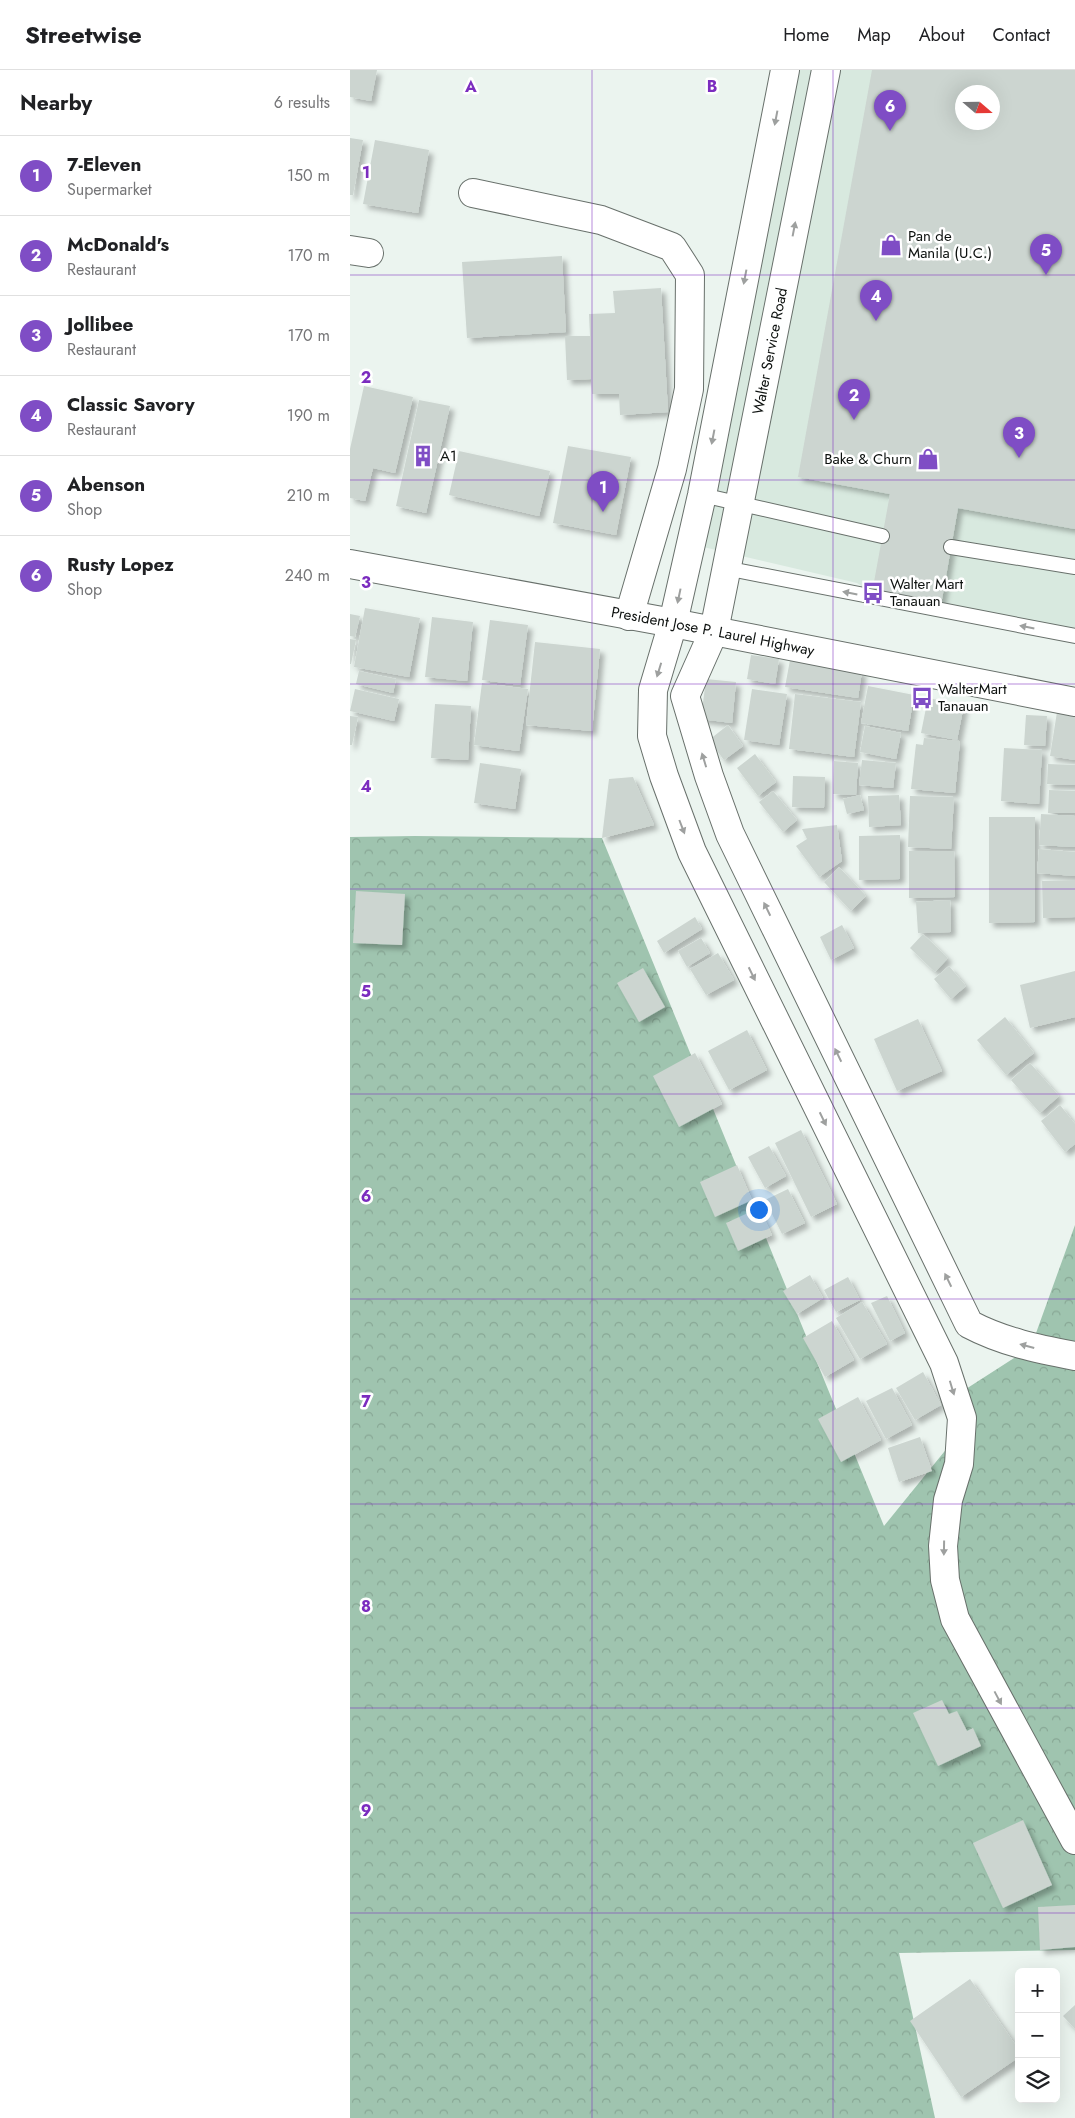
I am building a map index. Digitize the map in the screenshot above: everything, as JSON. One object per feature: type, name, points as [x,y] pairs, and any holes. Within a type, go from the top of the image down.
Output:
[{"type":"main road","points":[[785,70],[702,495],[673,623],[653,690],[652,736],[664,776],[692,852],[944,1363],[962,1418],[959,1464],[948,1500],[943,1546],[945,1580],[955,1619],[1075,1840]]},
{"type":"main road","name":"Walter Service Road","points":[[826,70],[725,568],[714,631],[685,696],[727,826],[969,1324]]},
{"type":"main road","points":[[473,193],[601,220],[672,247],[690,275],[689,389],[672,469],[629,616]]},
{"type":"main road","name":"President Jose P. Laurel Highway","points":[[350,564],[673,623],[1075,702]]},
{"type":"main road","points":[[933,1344],[969,1324],[988,1334],[1028,1347],[1075,1356]]},
{"type":"lane","points":[[702,495],[882,536]]},
{"type":"lane","points":[[951,547],[1075,567]]},
{"type":"lane","points":[[725,568],[1075,636]]},
{"type":"shaded area","points":[[776,70],[1075,70],[1075,632],[872,593],[857,583],[682,542]]},
{"type":"green space","points":[[350,837],[602,838],[884,1526],[961,1431],[955,1396],[1031,1347],[1075,1225],[1075,1950],[899,1953],[935,2118],[350,2118]]},
{"type":"building","points":[[350,70],[377,70],[371,101],[350,97]]},
{"type":"building","points":[[872,70],[1075,70],[1075,529],[958,508],[941,605],[872,593],[890,494],[798,477]]},
{"type":"building","points":[[350,138],[363,140],[353,195],[350,195]]},
{"type":"building","points":[[375,140],[429,150],[418,213],[363,204]]},
{"type":"building","points":[[562,256],[566,332],[467,338],[462,262]]},
{"type":"building","points":[[661,288],[668,412],[620,415],[619,394],[592,394],[591,379],[567,380],[565,336],[590,336],[589,314],[615,313],[613,291]]},
{"type":"building","points":[[364,386],[413,397],[395,473],[373,468],[365,501],[350,498],[350,449]]},
{"type":"building","name":"A1","points":[[419,400],[450,406],[426,513],[396,506]]},
{"type":"building","points":[[568,446],[631,457],[616,535],[553,523]]},
{"type":"building","points":[[459,451],[550,471],[539,516],[449,495]]},
{"type":"building","points":[[365,608],[420,618],[409,677],[354,667]]},
{"type":"building","points":[[350,614],[360,616],[355,637],[350,636]]},
{"type":"building","points":[[432,617],[473,622],[467,681],[425,677]]},
{"type":"building","points":[[490,620],[528,625],[520,685],[482,680]]},
{"type":"building","points":[[350,639],[356,640],[351,664],[350,664]]},
{"type":"building","points":[[535,642],[600,649],[592,731],[526,725]]},
{"type":"building","points":[[751,655],[779,659],[775,684],[747,679]]},
{"type":"building","points":[[790,660],[862,671],[858,698],[785,687]]},
{"type":"building","points":[[359,671],[396,679],[393,693],[356,684]]},
{"type":"building","points":[[706,679],[736,682],[732,723],[701,719]]},
{"type":"building","points":[[482,683],[528,689],[519,751],[474,745]]},
{"type":"building","points":[[868,686],[914,695],[908,731],[861,723]]},
{"type":"building","points":[[355,689],[399,699],[394,721],[350,711]]},
{"type":"building","points":[[752,689],[787,694],[779,745],[744,740]]},
{"type":"building","points":[[795,694],[861,702],[854,757],[789,749]]},
{"type":"building","points":[[928,698],[964,705],[957,740],[921,733]]},
{"type":"building","points":[[435,704],[471,706],[468,760],[431,758]]},
{"type":"building","points":[[1057,712],[1075,715],[1075,760],[1050,756]]},
{"type":"building","points":[[1026,715],[1047,716],[1045,746],[1024,745]]},
{"type":"building","points":[[350,716],[358,717],[352,745],[350,745]]},
{"type":"building","points":[[728,725],[743,746],[724,760],[709,740]]},
{"type":"building","points":[[865,726],[901,733],[896,759],[860,752]]},
{"type":"building","points":[[924,738],[960,741],[955,793],[911,789],[916,744],[923,745]]},
{"type":"building","points":[[1004,748],[1042,750],[1039,804],[1001,801]]},
{"type":"building","points":[[755,754],[776,782],[758,796],[737,768]]},
{"type":"building","points":[[862,760],[896,763],[893,788],[859,785]]},
{"type":"building","points":[[834,761],[858,763],[856,795],[833,794]]},
{"type":"building","points":[[480,763],[521,769],[515,809],[474,803]]},
{"type":"building","points":[[1048,764],[1075,765],[1075,785],[1047,784]]},
{"type":"building","points":[[793,776],[825,777],[824,808],[792,807]]},
{"type":"building","points":[[633,777],[654,825],[602,838],[609,779]]},
{"type":"building","points":[[1049,790],[1075,791],[1075,813],[1048,813]]},
{"type":"building","points":[[773,791],[797,820],[783,832],[759,802]]},
{"type":"building","points":[[860,795],[864,810],[847,814],[843,799]]},
{"type":"building","points":[[899,795],[901,825],[869,827],[868,796]]},
{"type":"building","points":[[910,796],[954,797],[951,849],[908,847]]},
{"type":"building","points":[[1041,814],[1075,816],[1075,847],[1039,845]]},
{"type":"building","points":[[989,817],[1035,817],[1035,922],[989,923]]},
{"type":"building","points":[[837,825],[842,861],[819,877],[796,846],[807,839],[802,829]]},
{"type":"building","points":[[900,835],[900,879],[859,880],[859,836]]},
{"type":"building","points":[[1039,849],[1075,852],[1075,876],[1037,873]]},
{"type":"building","points":[[909,851],[954,851],[955,897],[909,898]]},
{"type":"building","points":[[839,867],[866,896],[851,911],[824,882]]},
{"type":"building","points":[[1075,880],[1075,917],[1043,918],[1042,881]]},
{"type":"building","points":[[356,891],[405,894],[402,945],[353,943]]},
{"type":"building","points":[[950,900],[951,932],[918,933],[916,902]]},
{"type":"building","points":[[695,917],[702,929],[664,953],[657,941]]},
{"type":"building","points":[[842,925],[854,948],[831,960],[820,937]]},
{"type":"building","points":[[923,934],[948,958],[935,972],[910,948]]},
{"type":"building","points":[[701,938],[710,953],[687,967],[678,951]]},
{"type":"building","points":[[718,953],[734,980],[706,995],[690,969]]},
{"type":"building","points":[[949,966],[966,986],[951,999],[934,979]]},
{"type":"building","points":[[643,968],[665,1007],[639,1022],[617,983]]},
{"type":"building","points":[[1075,971],[1075,1017],[1030,1028],[1020,985]]},
{"type":"building","points":[[1005,1017],[1034,1053],[1006,1075],[977,1040]]},
{"type":"building","points":[[918,1019],[942,1071],[897,1091],[874,1039]]},
{"type":"building","points":[[747,1030],[767,1070],[729,1090],[708,1051]]},
{"type":"building","points":[[695,1053],[722,1104],[679,1127],[653,1076]]},
{"type":"building","points":[[1030,1063],[1059,1096],[1040,1113],[1011,1080]]},
{"type":"building","points":[[1060,1105],[1075,1124],[1075,1144],[1065,1152],[1041,1121]]},
{"type":"building","points":[[801,1130],[837,1204],[811,1217],[775,1143]]},
{"type":"building","points":[[769,1146],[786,1176],[765,1188],[748,1157]]},
{"type":"building","points":[[737,1165],[752,1200],[715,1217],[700,1182]]},
{"type":"building","points":[[788,1189],[805,1223],[782,1234],[765,1200]]},
{"type":"building","points":[[759,1208],[772,1235],[738,1251],[726,1223]]},
{"type":"building","points":[[810,1275],[823,1298],[797,1314],[783,1291]]},
{"type":"building","points":[[848,1277],[860,1300],[836,1312],[824,1290]]},
{"type":"building","points":[[887,1296],[905,1333],[890,1341],[871,1303]]},
{"type":"building","points":[[862,1302],[887,1344],[860,1359],[836,1318]]},
{"type":"building","points":[[832,1321],[854,1360],[825,1377],[803,1338]]},
{"type":"building","points":[[923,1372],[941,1405],[915,1420],[896,1388]]},
{"type":"building","points":[[892,1388],[912,1425],[886,1439],[866,1401]]},
{"type":"building","points":[[858,1397],[881,1440],[841,1462],[818,1419]]},
{"type":"building","points":[[920,1437],[932,1471],[899,1482],[888,1448]]},
{"type":"building","points":[[942,1700],[949,1714],[957,1711],[967,1731],[973,1728],[981,1746],[938,1766],[913,1713]]},
{"type":"building","points":[[1023,1820],[1052,1885],[1003,1908],[973,1843]]},
{"type":"building","points":[[1075,1905],[1075,1947],[1040,1950],[1038,1907]]},
{"type":"building","points":[[970,1979],[1015,2044],[1015,2060],[961,2097],[910,2021]]},
{"type":"building","points":[[1075,2005],[1075,2029],[1063,2016]]},
{"type":"place","name":"Rusty Lopez","points":[[890,131]]},
{"type":"place","name":"Pan de Manila (U.C.)","points":[[891,245]]},
{"type":"place","name":"Abenson","points":[[1046,275]]},
{"type":"place","name":"Classic Savory","points":[[876,321]]},
{"type":"place","name":"McDonald's","points":[[854,420]]},
{"type":"place","name":"A1","points":[[423,456]]},
{"type":"place","name":"Jollibee","points":[[1019,458]]},
{"type":"place","name":"Bake & Churn","points":[[928,459]]},
{"type":"place","name":"7-Eleven","points":[[603,512]]},
{"type":"place","name":"Walter Mart Tanauan","points":[[873,593]]},
{"type":"place","name":"WalterMart Tanauan","points":[[922,698]]}]
